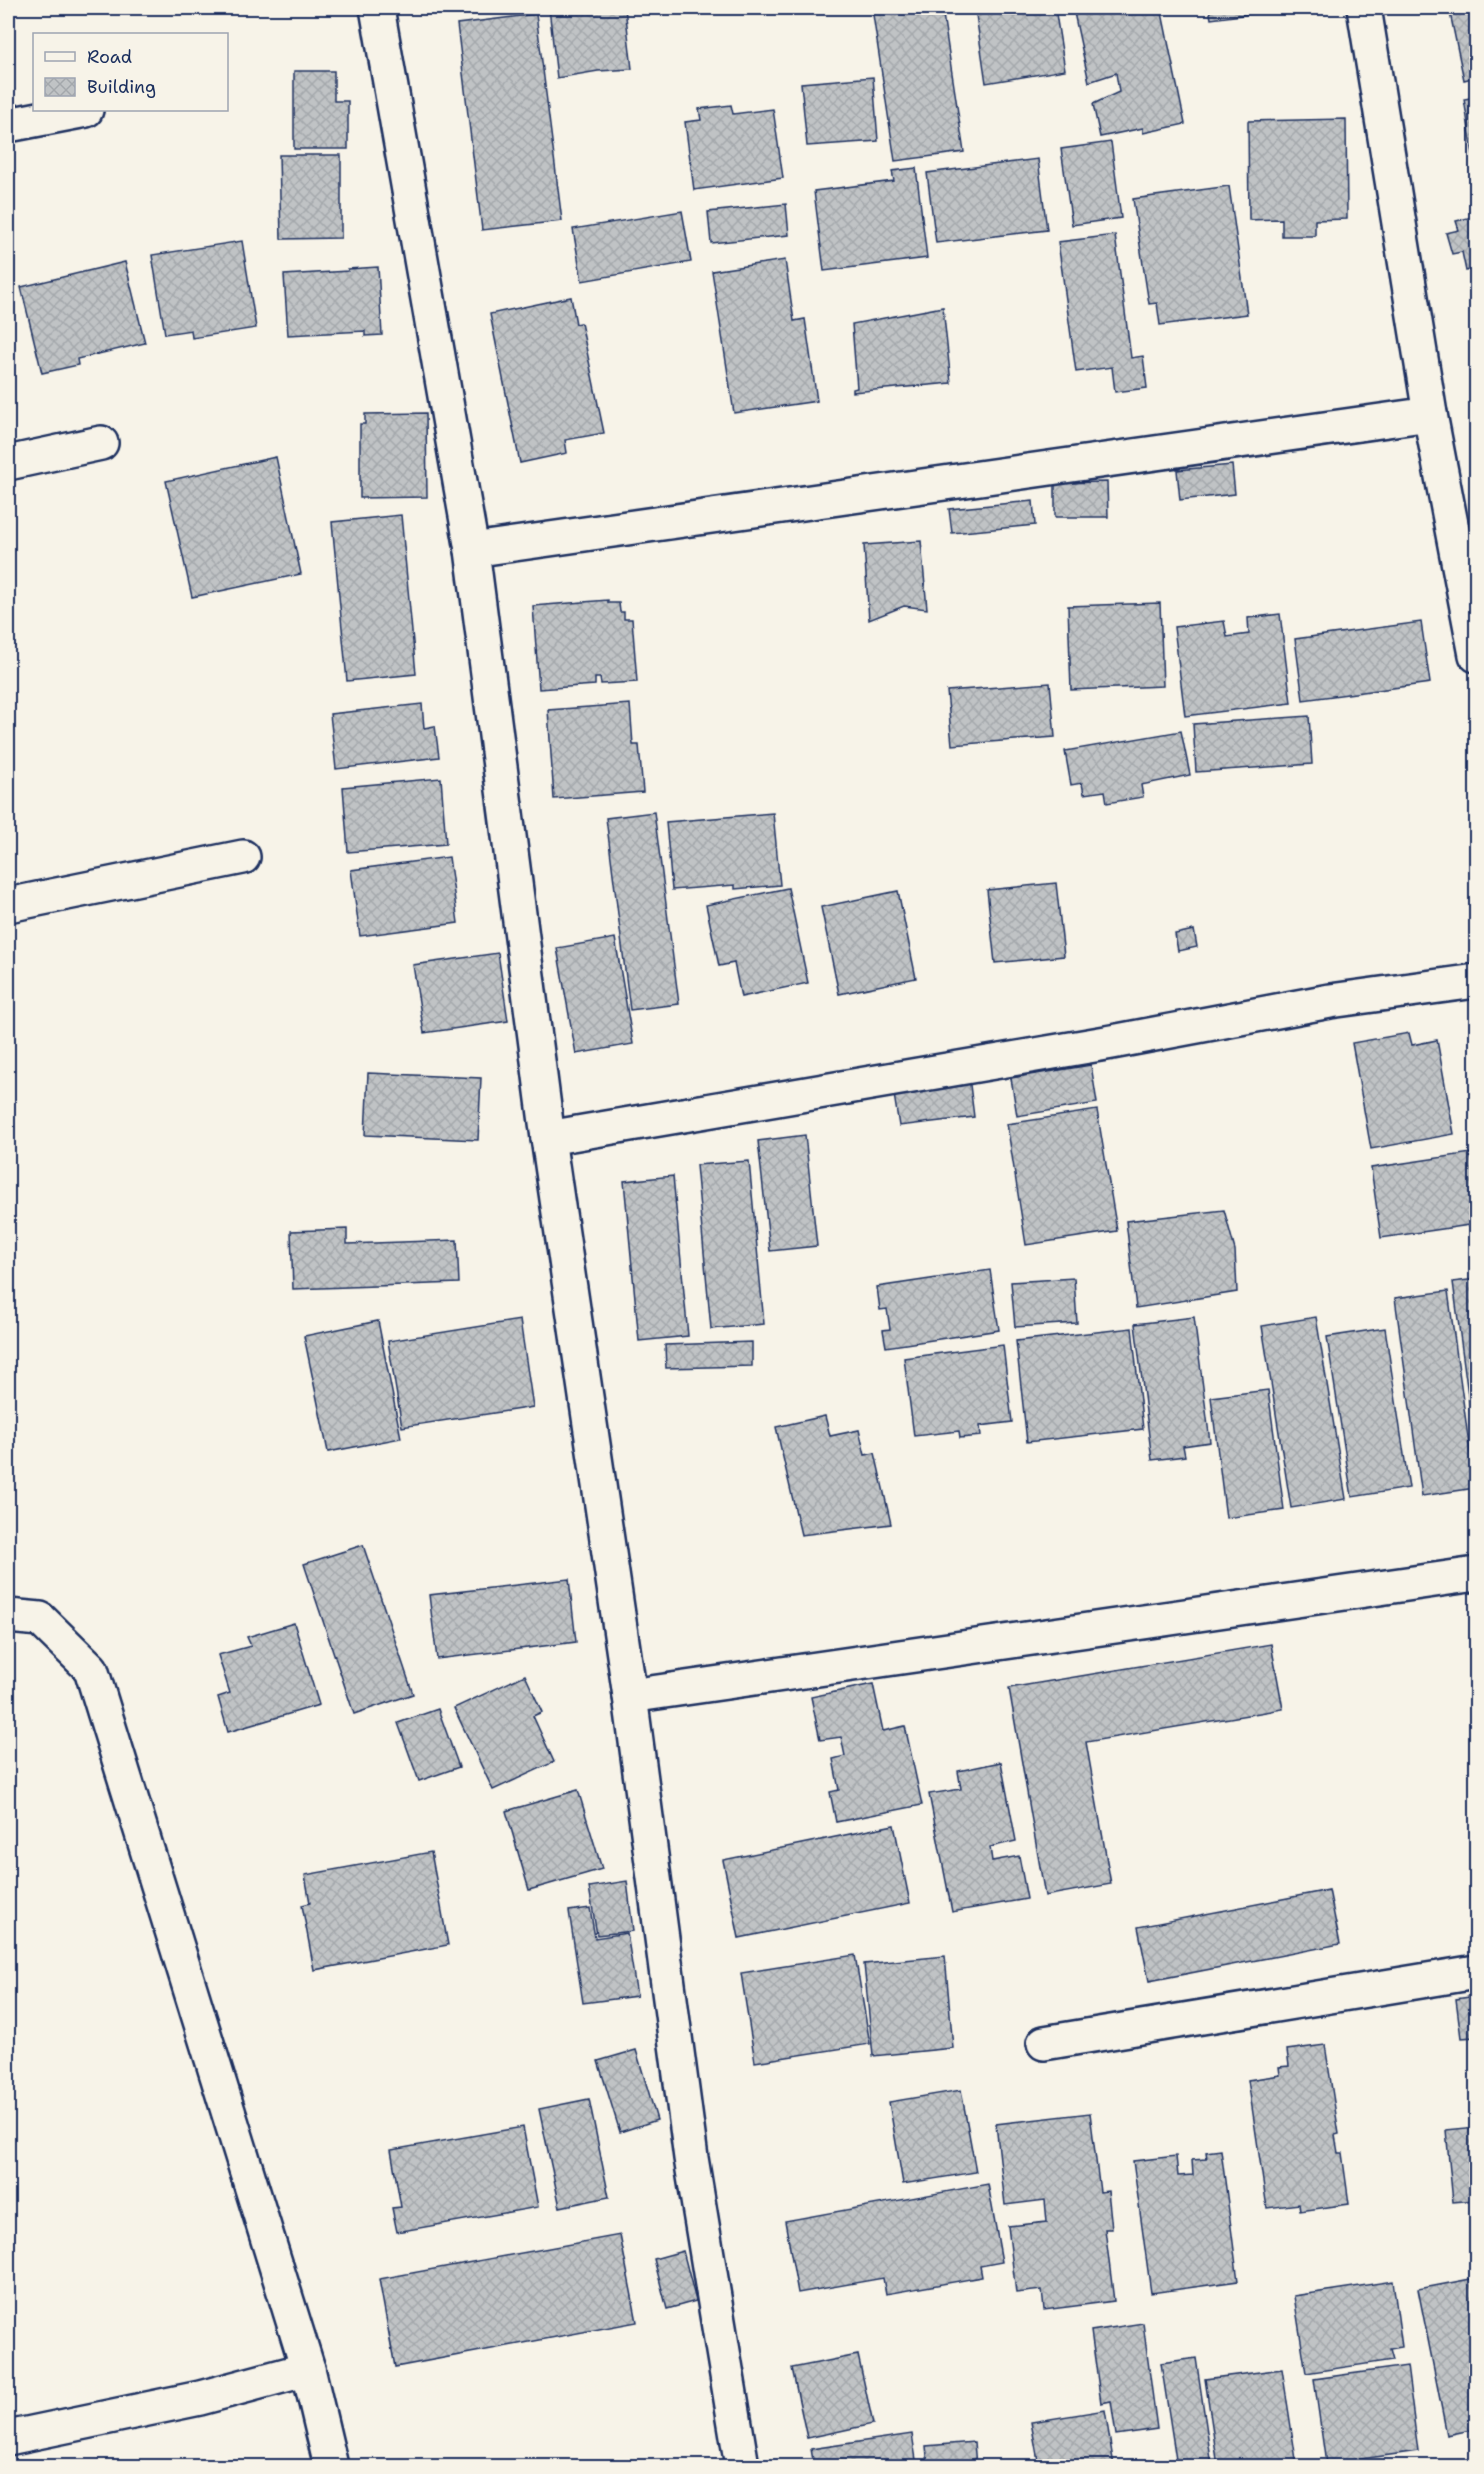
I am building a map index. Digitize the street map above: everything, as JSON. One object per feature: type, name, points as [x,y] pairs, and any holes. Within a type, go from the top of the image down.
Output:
[{"type":"street","points":[[376,8],[472,550],[548,1138],[630,1696],[691,2158],[742,2466]]},
{"type":"street","points":[[1364,8],[1430,414],[1476,655]]},
{"type":"street","points":[[8,125],[81,111]]},
{"type":"street","points":[[472,550],[1430,414]]},
{"type":"street","points":[[8,463],[101,443]]},
{"type":"street","points":[[8,905],[243,857]]},
{"type":"street","points":[[548,1138],[1100,1044],[1330,1001],[1476,981]]},
{"type":"street","points":[[630,1696],[1476,1574]]},
{"type":"street","points":[[8,1616],[40,1619],[91,1669],[308,2369],[331,2466]]},
{"type":"street","points":[[1044,2043],[1476,1972]]},
{"type":"street","points":[[8,2438],[201,2398],[308,2369]]},
{"type":"building","points":[[549,8],[625,8],[632,69],[598,71],[557,78]]},
{"type":"building","points":[[872,8],[942,8],[964,152],[895,161]]},
{"type":"building","points":[[975,8],[1055,8],[1065,70],[986,83]]},
{"type":"building","points":[[1073,8],[1161,8],[1185,124],[1143,133],[1143,128],[1100,137],[1093,104],[1119,92],[1116,73],[1089,82]]},
{"type":"building","points":[[1209,8],[1289,8],[1289,9],[1211,19]]},
{"type":"building","points":[[1449,8],[1476,8],[1476,77],[1464,80]]},
{"type":"building","points":[[536,14],[562,221],[482,230],[457,24]]},
{"type":"building","points":[[294,71],[334,71],[334,101],[348,101],[348,149],[294,149]]},
{"type":"building","points":[[873,77],[878,141],[807,146],[801,83]]},
{"type":"building","points":[[1476,97],[1476,172],[1464,99]]},
{"type":"building","points":[[731,105],[733,114],[773,109],[783,178],[694,190],[685,122],[701,120],[699,109]]},
{"type":"building","points":[[1346,119],[1347,219],[1315,220],[1315,236],[1282,236],[1282,219],[1249,220],[1248,121]]},
{"type":"building","points":[[1111,142],[1121,218],[1072,225],[1061,149]]},
{"type":"building","points":[[279,155],[341,155],[341,238],[281,239]]},
{"type":"building","points":[[1038,159],[1047,230],[936,243],[927,173]]},
{"type":"building","points":[[916,168],[927,258],[824,271],[814,191],[894,181],[892,171]]},
{"type":"building","points":[[1229,186],[1247,314],[1160,325],[1157,303],[1149,304],[1133,199]]},
{"type":"building","points":[[786,204],[789,235],[711,243],[708,212]]},
{"type":"building","points":[[682,211],[691,262],[582,281],[573,229]]},
{"type":"building","points":[[1476,216],[1476,268],[1466,271],[1462,252],[1452,254],[1446,233],[1459,230],[1456,221]]},
{"type":"building","points":[[1115,235],[1131,358],[1143,356],[1147,388],[1115,392],[1112,367],[1076,372],[1058,242]]},
{"type":"building","points":[[242,241],[256,328],[192,338],[191,330],[165,334],[152,255]]},
{"type":"building","points":[[785,260],[794,321],[805,319],[817,401],[734,413],[712,271]]},
{"type":"building","points":[[125,262],[145,343],[77,359],[78,365],[42,373],[21,287]]},
{"type":"building","points":[[378,267],[382,335],[365,336],[365,331],[288,335],[284,275]]},
{"type":"building","points":[[571,297],[576,324],[581,323],[604,433],[565,440],[567,453],[520,463],[490,314]]},
{"type":"building","points":[[943,307],[951,383],[853,392],[853,389],[857,388],[852,324]]},
{"type":"building","points":[[426,413],[427,497],[360,498],[360,424],[365,424],[365,414]]},
{"type":"building","points":[[276,457],[301,574],[192,597],[166,481]]},
{"type":"building","points":[[1232,465],[1235,494],[1180,500],[1177,470]]},
{"type":"building","points":[[1107,482],[1108,517],[1055,517],[1055,483]]},
{"type":"building","points":[[1033,501],[1035,525],[952,533],[949,509]]},
{"type":"building","points":[[401,515],[416,674],[347,681],[332,522]]},
{"type":"building","points":[[921,541],[927,609],[904,606],[869,620],[864,545]]},
{"type":"building","points":[[608,600],[608,603],[619,603],[620,612],[624,612],[624,619],[632,619],[637,682],[601,684],[600,678],[595,678],[595,685],[539,689],[533,606]]},
{"type":"building","points":[[1160,603],[1163,686],[1071,690],[1068,606]]},
{"type":"building","points":[[1280,614],[1291,703],[1185,716],[1174,627],[1224,621],[1227,637],[1249,634],[1248,618]]},
{"type":"building","points":[[1421,622],[1430,683],[1303,700],[1295,639]]},
{"type":"building","points":[[1050,683],[1055,737],[952,745],[947,691]]},
{"type":"building","points":[[422,704],[424,728],[435,726],[439,757],[336,769],[330,714]]},
{"type":"building","points":[[630,704],[633,745],[639,745],[643,792],[554,799],[548,710]]},
{"type":"building","points":[[1309,716],[1312,764],[1196,772],[1193,724]]},
{"type":"building","points":[[1181,731],[1190,775],[1141,785],[1143,797],[1107,803],[1105,791],[1084,794],[1082,783],[1071,785],[1065,751]]},
{"type":"building","points":[[441,778],[446,844],[348,852],[343,787]]},
{"type":"building","points":[[654,812],[679,1004],[630,1010],[606,818]]},
{"type":"building","points":[[773,813],[780,885],[735,889],[735,885],[672,890],[666,822]]},
{"type":"building","points":[[449,857],[458,923],[360,936],[351,870]]},
{"type":"building","points":[[1056,883],[1064,956],[995,963],[987,890]]},
{"type":"building","points":[[788,888],[808,983],[741,997],[734,963],[719,966],[706,905]]},
{"type":"building","points":[[898,891],[916,978],[839,994],[821,907]]},
{"type":"building","points":[[1194,930],[1197,947],[1178,951],[1175,934]]},
{"type":"building","points":[[615,938],[633,1044],[576,1054],[557,948]]},
{"type":"building","points":[[498,953],[508,1021],[424,1033],[413,965]]},
{"type":"building","points":[[1409,1033],[1412,1045],[1437,1040],[1454,1134],[1371,1149],[1352,1043]]},
{"type":"building","points":[[1091,1065],[1097,1103],[1017,1116],[1011,1078]]},
{"type":"building","points":[[368,1073],[481,1078],[478,1140],[365,1135]]},
{"type":"building","points":[[969,1077],[974,1117],[899,1126],[893,1088]]},
{"type":"building","points":[[1097,1110],[1117,1231],[1026,1245],[1007,1124]]},
{"type":"building","points":[[805,1135],[817,1246],[770,1251],[758,1141]]},
{"type":"building","points":[[1471,1153],[1476,1186],[1476,1224],[1381,1238],[1371,1168]]},
{"type":"building","points":[[749,1161],[764,1324],[711,1329],[696,1165]]},
{"type":"building","points":[[673,1176],[688,1336],[639,1341],[624,1181]]},
{"type":"building","points":[[1224,1210],[1235,1250],[1237,1292],[1136,1308],[1126,1221]]},
{"type":"building","points":[[347,1229],[347,1244],[457,1240],[459,1283],[293,1289],[291,1231]]},
{"type":"building","points":[[990,1270],[999,1330],[886,1347],[883,1330],[890,1329],[887,1309],[880,1310],[877,1287]]},
{"type":"building","points":[[1074,1278],[1077,1323],[1015,1327],[1011,1282]]},
{"type":"building","points":[[1476,1279],[1476,1455],[1453,1282]]},
{"type":"building","points":[[1448,1291],[1475,1488],[1422,1496],[1395,1298]]},
{"type":"building","points":[[1194,1317],[1210,1442],[1183,1446],[1185,1456],[1152,1460],[1135,1324]]},
{"type":"building","points":[[1316,1317],[1346,1499],[1291,1508],[1262,1326]]},
{"type":"building","points":[[520,1320],[533,1407],[402,1427],[388,1341]]},
{"type":"building","points":[[378,1321],[401,1438],[328,1452],[304,1336]]},
{"type":"building","points":[[1132,1328],[1143,1429],[1027,1442],[1016,1341]]},
{"type":"building","points":[[1385,1328],[1409,1488],[1352,1497],[1327,1337]]},
{"type":"building","points":[[752,1342],[752,1366],[666,1368],[665,1345]]},
{"type":"building","points":[[1003,1345],[1012,1422],[980,1426],[981,1436],[960,1438],[959,1431],[914,1436],[904,1358]]},
{"type":"building","points":[[1268,1390],[1284,1510],[1226,1518],[1211,1397]]},
{"type":"building","points":[[825,1416],[830,1436],[859,1430],[865,1455],[875,1453],[891,1524],[801,1535],[776,1427]]},
{"type":"building","points":[[363,1545],[413,1694],[354,1714],[304,1564]]},
{"type":"building","points":[[569,1579],[576,1642],[437,1659],[429,1595]]},
{"type":"building","points":[[294,1623],[319,1705],[228,1732],[218,1697],[230,1693],[218,1655],[251,1646],[247,1637]]},
{"type":"building","points":[[1271,1644],[1283,1709],[1086,1742],[1111,1884],[1045,1896],[1009,1688]]},
{"type":"building","points":[[525,1675],[542,1712],[533,1716],[554,1762],[493,1790],[454,1708]]},
{"type":"building","points":[[873,1684],[883,1731],[905,1726],[922,1805],[836,1822],[830,1792],[839,1790],[833,1759],[845,1756],[841,1737],[820,1740],[811,1697]]},
{"type":"building","points":[[438,1709],[459,1767],[419,1781],[398,1723]]},
{"type":"building","points":[[1001,1762],[1016,1841],[990,1847],[992,1861],[1019,1856],[1027,1899],[952,1912],[929,1794],[961,1789],[958,1771]]},
{"type":"building","points":[[578,1790],[602,1869],[529,1890],[506,1811]]},
{"type":"building","points":[[894,1825],[910,1903],[739,1938],[723,1860]]},
{"type":"building","points":[[431,1852],[448,1945],[314,1970],[302,1905],[310,1903],[305,1875]]},
{"type":"building","points":[[627,1881],[633,1931],[597,1935],[589,1887]]},
{"type":"building","points":[[1329,1890],[1340,1944],[1149,1981],[1138,1927]]},
{"type":"building","points":[[590,1908],[595,1938],[627,1933],[637,1996],[583,2003],[569,1911]]},
{"type":"building","points":[[855,1955],[870,2044],[755,2062],[741,1973]]},
{"type":"building","points":[[945,1956],[953,2048],[873,2056],[864,1964]]},
{"type":"building","points":[[1476,1996],[1476,2037],[1461,2038],[1456,1999]]},
{"type":"building","points":[[1325,2045],[1339,2134],[1335,2135],[1338,2153],[1342,2153],[1349,2204],[1300,2211],[1299,2204],[1267,2208],[1248,2080],[1280,2075],[1279,2067],[1289,2066],[1287,2050]]},
{"type":"building","points":[[636,2050],[657,2120],[620,2132],[598,2061]]},
{"type":"building","points":[[961,2090],[976,2172],[903,2184],[889,2102]]},
{"type":"building","points":[[589,2099],[609,2197],[560,2207],[539,2109]]},
{"type":"building","points":[[1090,2113],[1100,2192],[1108,2191],[1112,2229],[1105,2229],[1114,2301],[1044,2310],[1042,2290],[1016,2293],[1008,2226],[1047,2222],[1045,2200],[1005,2205],[996,2124]]},
{"type":"building","points":[[523,2127],[538,2207],[397,2232],[392,2208],[401,2207],[391,2150]]},
{"type":"building","points":[[1476,2127],[1476,2200],[1453,2202],[1446,2130]]},
{"type":"building","points":[[1221,2150],[1238,2281],[1151,2293],[1133,2161],[1176,2156],[1178,2176],[1193,2175],[1192,2160],[1207,2159],[1206,2152]]},
{"type":"building","points":[[988,2184],[1002,2262],[980,2266],[982,2277],[886,2294],[883,2278],[798,2293],[785,2221]]},
{"type":"building","points":[[620,2235],[637,2322],[395,2367],[379,2279]]},
{"type":"building","points":[[683,2251],[696,2301],[667,2309],[654,2259]]},
{"type":"building","points":[[1476,2278],[1476,2429],[1447,2435],[1418,2289]]},
{"type":"building","points":[[1393,2281],[1402,2347],[1390,2349],[1393,2360],[1306,2373],[1294,2296]]},
{"type":"building","points":[[1143,2323],[1157,2429],[1116,2435],[1111,2401],[1101,2403],[1091,2331]]},
{"type":"building","points":[[858,2355],[873,2424],[807,2438],[792,2368]]},
{"type":"building","points":[[1196,2358],[1212,2466],[1177,2466],[1161,2363]]},
{"type":"building","points":[[1407,2366],[1418,2451],[1326,2464],[1314,2379]]},
{"type":"building","points":[[1282,2369],[1297,2466],[1218,2466],[1205,2379]]},
{"type":"building","points":[[1105,2410],[1114,2466],[1039,2466],[1031,2422]]},
{"type":"building","points":[[912,2434],[917,2466],[814,2466],[811,2449]]},
{"type":"building","points":[[974,2442],[976,2466],[928,2466],[926,2446]]}]
